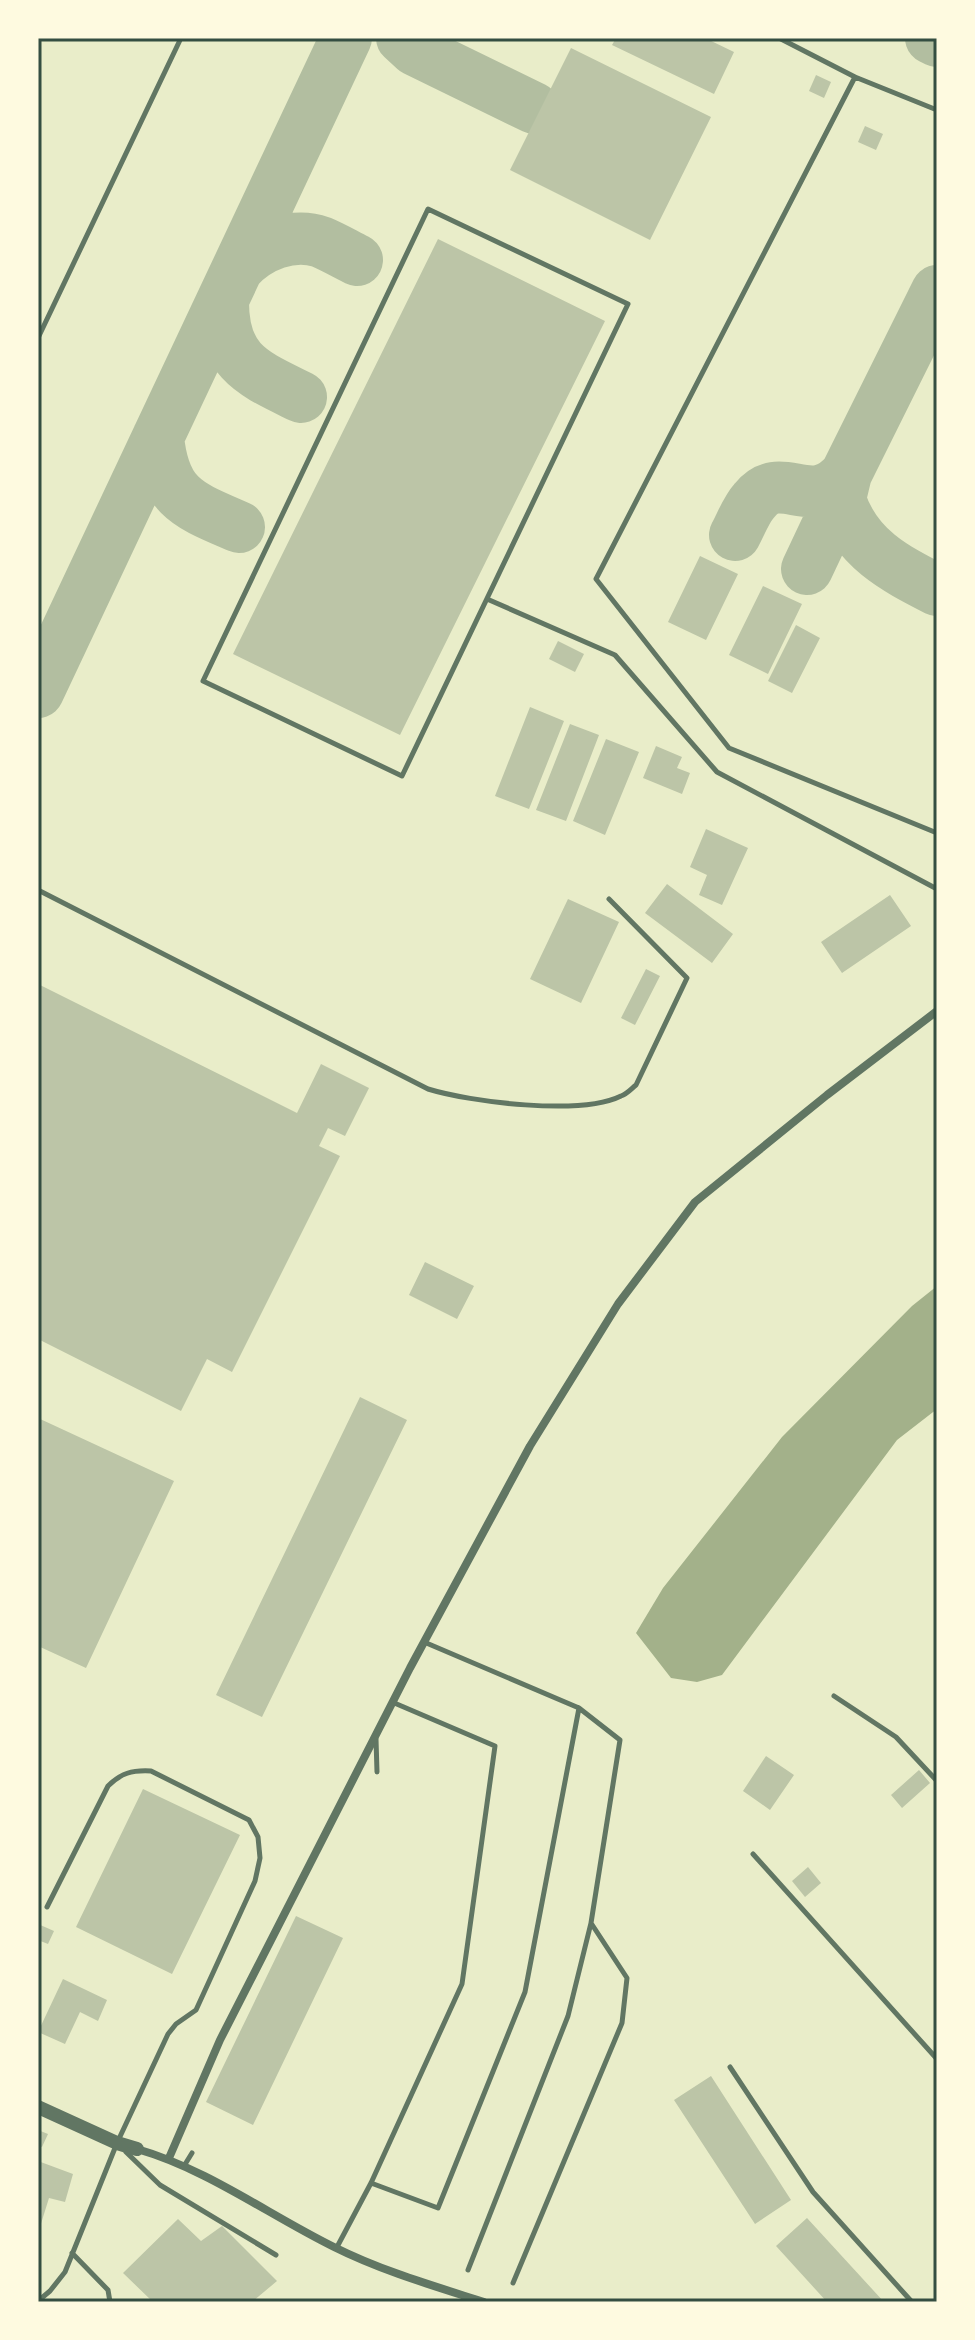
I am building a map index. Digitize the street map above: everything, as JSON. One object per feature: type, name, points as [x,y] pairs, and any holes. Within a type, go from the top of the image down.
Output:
[{"type":"street","points":[[169,2158],[220,2040],[392,1702],[546,1420],[618,1304],[695,1202],[937,1011]]},
{"type":"street","points":[[38,2107],[117,2143],[169,2158],[336,2248],[416,2280],[484,2302]]},
{"type":"lane","points":[[38,338],[181,38]]},
{"type":"lane","points":[[779,38],[855,77],[937,110]]},
{"type":"lane","points":[[855,77],[596,579],[729,748],[937,833]]},
{"type":"lane","points":[[428,209],[628,304],[487,599],[402,776],[203,681],[428,209]]},
{"type":"lane","points":[[487,599],[615,655],[717,772],[937,889]]},
{"type":"lane","points":[[38,890],[428,1089],[502,1102],[584,1106],[623,1096],[636,1085],[687,978],[609,899]]},
{"type":"lane","points":[[424,1642],[579,1708],[620,1740],[591,1923],[568,2016],[468,2270]]},
{"type":"lane","points":[[834,1696],[896,1737],[937,1781]]},
{"type":"lane","points":[[336,2248],[371,2183],[462,1984],[495,1746],[392,1702]]},
{"type":"lane","points":[[371,2183],[438,2208],[525,1992],[579,1708]]},
{"type":"lane","points":[[376,1734],[377,1772]]},
{"type":"lane","points":[[38,2301],[65,2272],[117,2143],[168,2034],[196,2010],[255,1881],[260,1858],[258,1837],[249,1820],[151,1771],[135,1770],[119,1775],[108,1786],[47,1907]]},
{"type":"lane","points":[[753,1854],[937,2059]]},
{"type":"lane","points":[[513,2283],[622,2023],[627,1978],[591,1923]]},
{"type":"lane","points":[[730,2067],[813,2192],[912,2302]]},
{"type":"lane","points":[[117,2143],[160,2185],[276,2255]]},
{"type":"lane","points":[[184,2166],[192,2153]]},
{"type":"lane","points":[[72,2253],[108,2290],[110,2302]]},
{"type":"shaded area","points":[[937,1286],[937,1409],[897,1440],[722,1675],[697,1682],[671,1678],[636,1633],[663,1588],[782,1437],[912,1306]]},
{"type":"building","points":[[616,38],[705,38],[734,52],[714,94],[612,45]]},
{"type":"building","points":[[571,48],[711,117],[650,240],[510,170]]},
{"type":"building","points":[[816,75],[831,82],[824,98],[809,91]]},
{"type":"building","points":[[865,126],[883,134],[876,150],[858,142]]},
{"type":"building","points":[[438,239],[605,321],[400,735],[233,654]]},
{"type":"building","points":[[700,556],[738,574],[706,640],[668,622]]},
{"type":"building","points":[[763,586],[802,604],[768,674],[729,655]]},
{"type":"building","points":[[796,625],[820,638],[792,693],[768,681]]},
{"type":"building","points":[[558,641],[584,654],[575,672],[549,659]]},
{"type":"building","points":[[530,707],[564,721],[529,809],[495,796]]},
{"type":"building","points":[[570,724],[599,735],[566,821],[536,810]]},
{"type":"building","points":[[606,739],[639,752],[605,835],[573,821]]},
{"type":"building","points":[[656,746],[682,757],[677,768],[690,773],[682,794],[643,778]]},
{"type":"building","points":[[706,829],[748,848],[722,905],[699,895],[707,875],[690,867]]},
{"type":"building","points":[[667,884],[733,934],[712,963],[645,913]]},
{"type":"building","points":[[890,895],[911,926],[842,973],[821,942]]},
{"type":"building","points":[[568,899],[619,922],[581,1003],[530,979]]},
{"type":"building","points":[[646,969],[660,976],[635,1025],[621,1018]]},
{"type":"building","points":[[38,984],[297,1113],[321,1064],[369,1088],[345,1136],[328,1128],[319,1146],[340,1156],[232,1372],[207,1359],[181,1411],[38,1339]]},
{"type":"building","points":[[425,1262],[474,1286],[457,1319],[409,1295]]},
{"type":"building","points":[[360,1397],[407,1420],[262,1717],[216,1695]]},
{"type":"building","points":[[38,1418],[174,1481],[86,1668],[38,1646]]},
{"type":"building","points":[[766,1756],[794,1775],[770,1810],[743,1791]]},
{"type":"building","points":[[919,1770],[930,1783],[902,1808],[891,1795]]},
{"type":"building","points":[[143,1789],[240,1835],[172,1974],[76,1927]]},
{"type":"building","points":[[808,1867],[821,1883],[805,1897],[792,1881]]},
{"type":"building","points":[[296,1916],[343,1938],[253,2125],[206,2102]]},
{"type":"building","points":[[38,1924],[54,1931],[48,1944],[38,1940]]},
{"type":"building","points":[[63,1979],[107,2000],[98,2021],[80,2012],[65,2044],[38,2032]]},
{"type":"building","points":[[711,2076],[791,2200],[755,2224],[674,2100]]},
{"type":"building","points":[[38,2130],[48,2134],[42,2147],[38,2146]]},
{"type":"building","points":[[38,2161],[73,2174],[65,2202],[49,2198],[39,2230]]},
{"type":"building","points":[[807,2218],[884,2302],[827,2302],[776,2246]]},
{"type":"building","points":[[178,2219],[201,2241],[222,2226],[277,2281],[252,2302],[153,2302],[123,2273]]},
{"type":"taxiway","points":[[38,692],[346,38]]},
{"type":"taxiway","points":[[402,38],[415,50],[534,108]]},
{"type":"taxiway","points":[[931,38],[937,41]]},
{"type":"taxiway","points":[[238,268],[265,247],[299,239],[321,242],[357,260]]},
{"type":"taxiway","points":[[807,569],[840,499],[846,474],[937,291]]},
{"type":"taxiway","points":[[223,299],[228,338],[243,363],[301,397]]},
{"type":"taxiway","points":[[158,437],[166,474],[182,497],[239,527]]},
{"type":"taxiway","points":[[735,535],[751,505],[765,491],[775,488],[820,491],[846,474]]},
{"type":"taxiway","points":[[840,499],[855,531],[866,544],[891,564],[937,590]]}]
